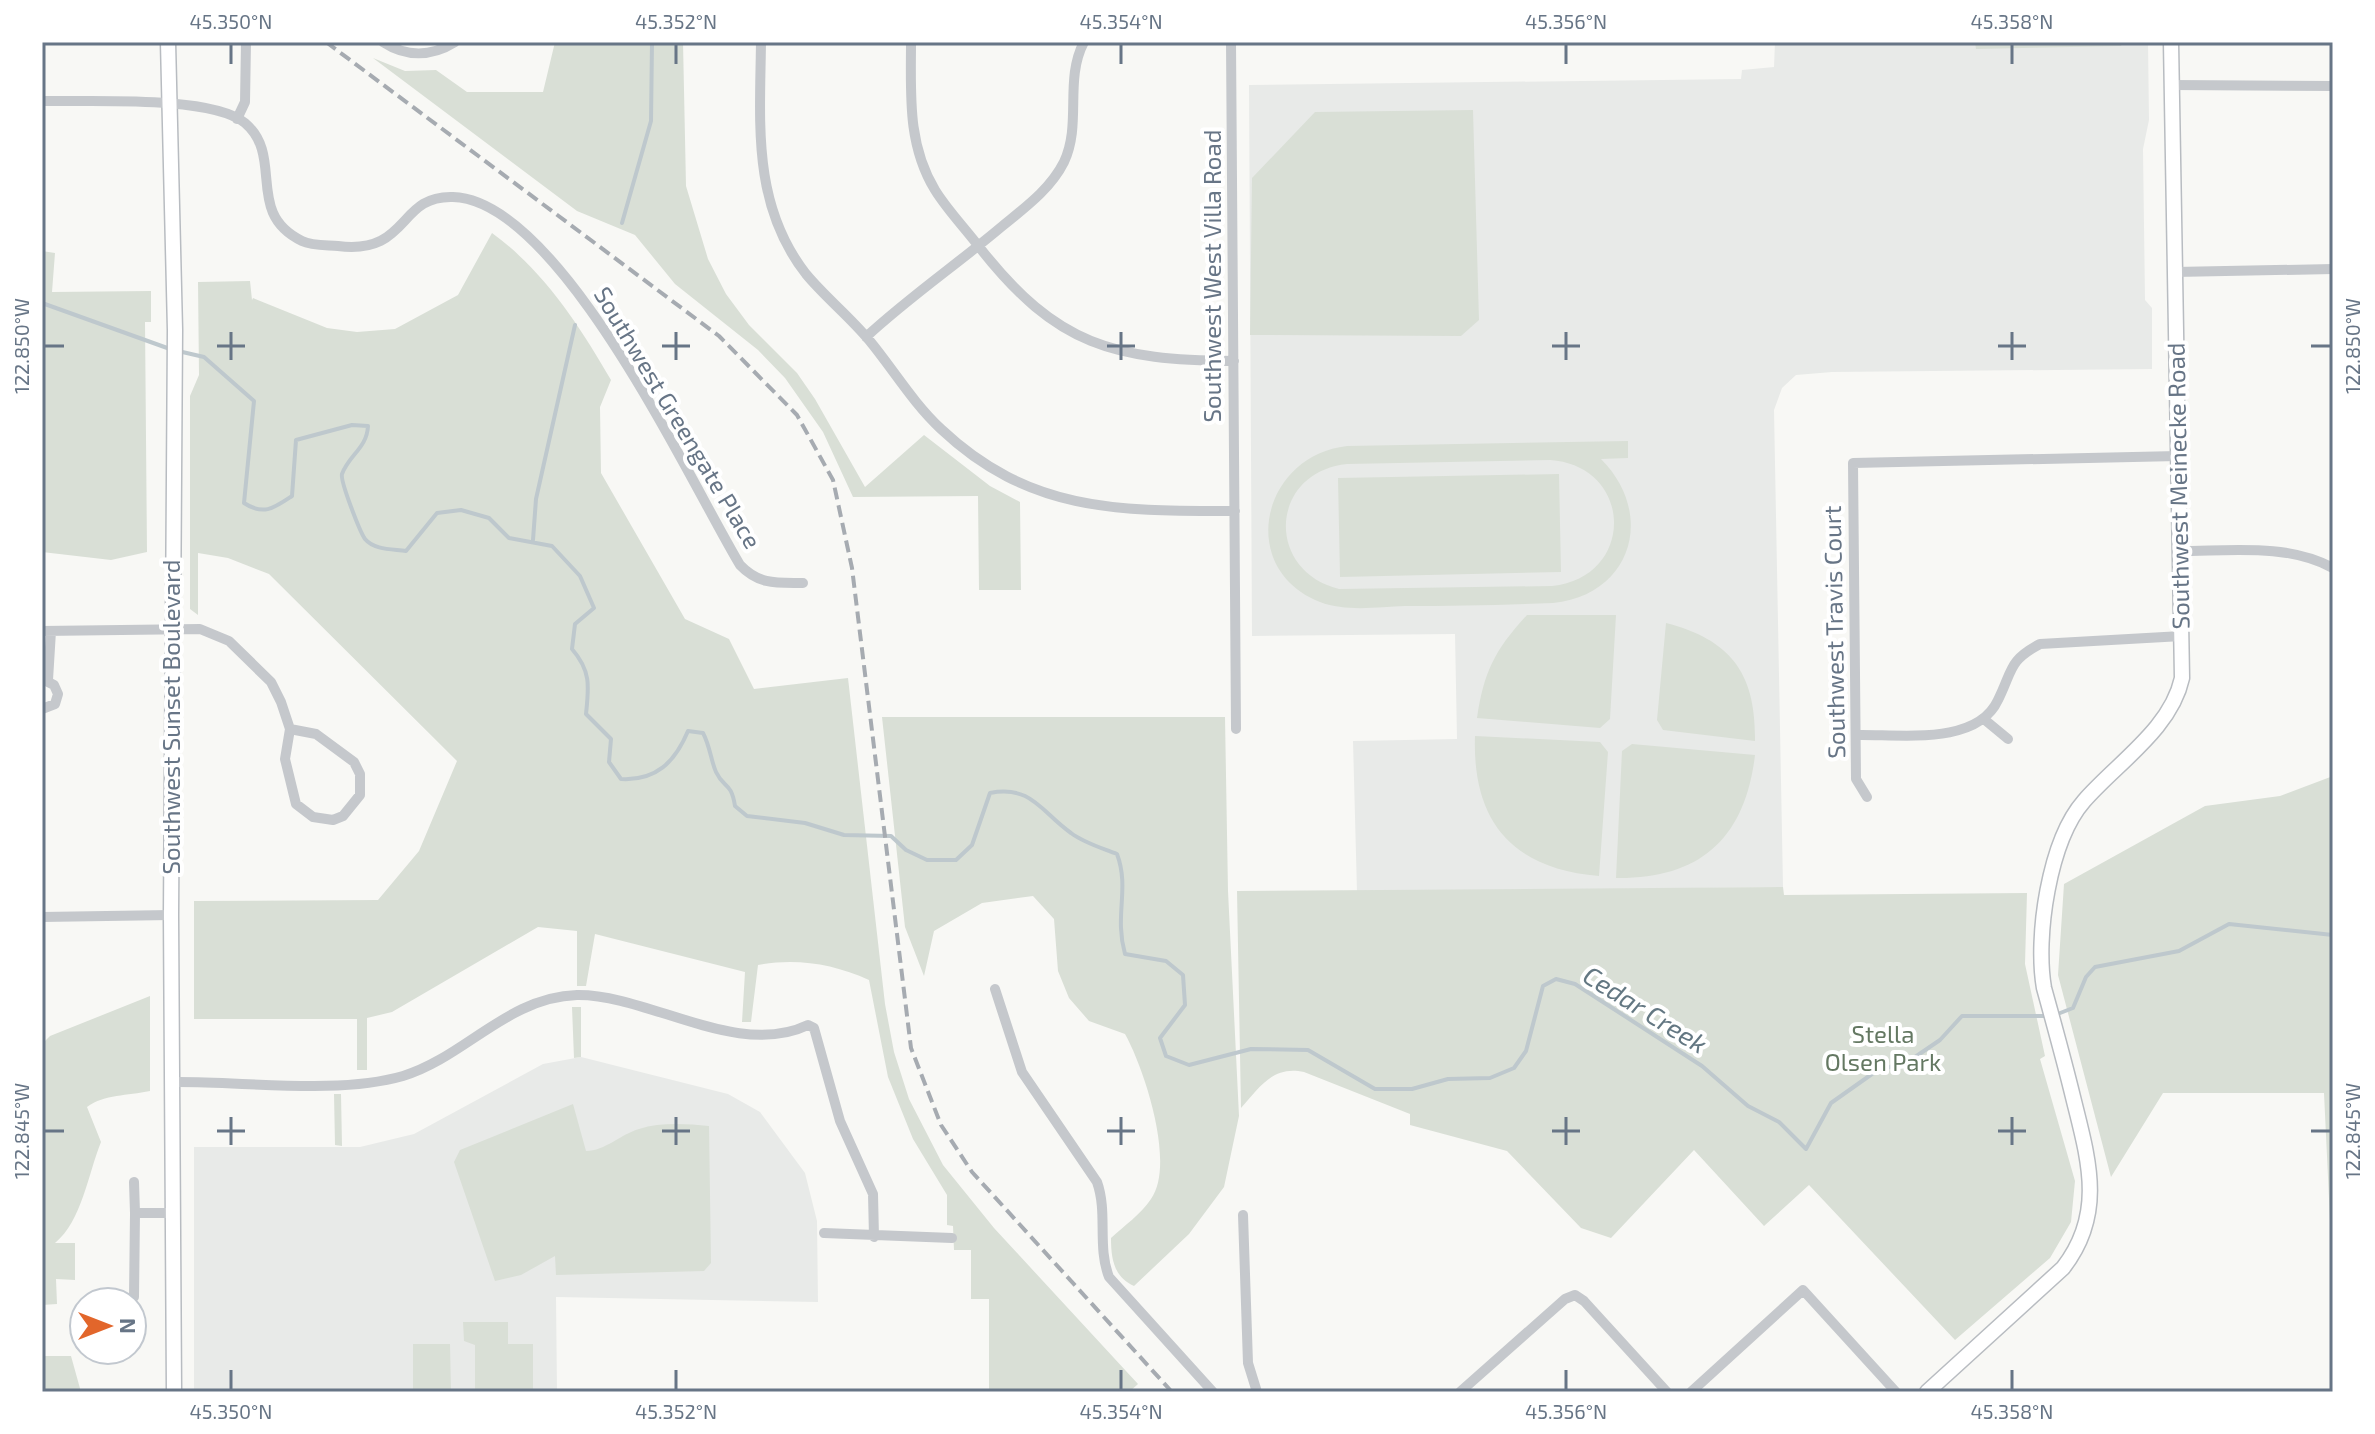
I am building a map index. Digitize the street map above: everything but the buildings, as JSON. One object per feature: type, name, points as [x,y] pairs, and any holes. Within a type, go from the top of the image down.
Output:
[{"type":"main road","name":"Southwest Sunset Boulevard","points":[[168,42],[175,330],[171,915],[174,1392]]},
{"type":"main road","name":"Southwest Meinecke Road","points":[[1927,1392],[2055,1276],[2073,1253],[2084,1231],[2091,1204],[2092,1174],[2044,988],[2041,959],[2058,848],[2076,811],[2174,703],[2183,671],[2171,42]]},
{"type":"street","points":[[42,101],[215,109],[237,119],[245,102],[246,42]]},
{"type":"street","points":[[383,42],[410,54],[439,50],[455,42]]},
{"type":"street","points":[[761,42],[760,145],[769,204],[797,261],[866,337],[939,428],[975,458],[1020,482],[1056,496],[1119,510],[1235,511]]},
{"type":"street","points":[[911,42],[911,118],[918,152],[936,191],[1029,303],[1075,334],[1107,348],[1152,359],[1234,361]]},
{"type":"street","points":[[866,337],[1040,195],[1063,164],[1073,124],[1075,64],[1084,42]]},
{"type":"street","name":"Southwest West Villa Road","points":[[1231,42],[1236,729]]},
{"type":"street","points":[[2172,85],[2333,86]]},
{"type":"street","name":"Southwest Greengate Place","points":[[237,119],[257,137],[264,155],[266,195],[272,214],[285,230],[305,243],[369,247],[384,242],[420,205],[454,197],[478,201],[494,210],[548,254],[600,322],[740,565],[752,578],[769,584],[803,583]]},
{"type":"street","points":[[2175,272],[2333,269]]},
{"type":"street","name":"Southwest Travis Court","points":[[1867,797],[1856,779],[1853,463],[2178,456]]},
{"type":"street","points":[[2179,551],[2279,552],[2309,557],[2333,568]]},
{"type":"street","points":[[42,709],[51,707],[57,699],[57,689],[45,680],[47,631],[210,631],[235,646],[271,682],[290,729],[285,759],[296,804],[313,817],[333,820],[343,816],[360,795],[360,774],[354,762],[316,734],[290,729]]},
{"type":"street","points":[[1857,735],[1954,731],[1985,720],[1998,700],[2007,672],[2020,655],[2040,644],[2182,636]]},
{"type":"street","points":[[1985,720],[2008,739]]},
{"type":"street","points":[[42,917],[171,915]]},
{"type":"street","points":[[995,989],[1022,1072],[1097,1182],[1102,1200],[1102,1255],[1109,1277],[1213,1392]]},
{"type":"street","points":[[173,1082],[336,1084],[385,1080],[426,1065],[529,1005],[568,996],[595,997],[733,1031],[785,1032],[808,1025],[814,1028],[840,1121],[873,1194],[874,1237]]},
{"type":"street","points":[[134,1182],[134,1286]]},
{"type":"street","points":[[135,1213],[174,1213]]},
{"type":"street","points":[[1243,1215],[1248,1363],[1257,1392]]},
{"type":"street","points":[[824,1233],[952,1238]]},
{"type":"street","points":[[1691,1392],[1803,1290],[1896,1392]]},
{"type":"street","points":[[1460,1392],[1565,1299],[1575,1295],[1584,1301],[1667,1392]]},
{"type":"shaded area","points":[[1775,42],[2148,42],[2149,120],[2143,149],[2145,300],[2152,308],[2152,369],[1832,372],[1796,375],[1782,388],[1774,410],[1783,887],[1357,892],[1353,741],[1457,739],[1455,634],[1252,636],[1249,85],[1741,79],[1742,70],[1774,67]]},
{"type":"shaded area","points":[[581,1057],[728,1094],[760,1112],[805,1173],[817,1221],[818,1302],[556,1297],[557,1392],[194,1392],[194,1147],[360,1147],[414,1134],[543,1064]]},
{"type":"green space","points":[[555,42],[683,42],[686,186],[708,259],[726,294],[749,325],[797,373],[865,487],[924,435],[990,486],[1020,502],[1021,590],[979,590],[978,496],[853,497],[823,432],[785,378],[758,350],[675,284],[635,235],[577,211],[373,58],[405,71],[436,70],[467,92],[543,92]]},
{"type":"green space","points":[[1975,42],[2123,42],[2121,46],[1976,49]]},
{"type":"green space","points":[[1473,110],[1479,320],[1461,336],[1250,335],[1252,178],[1315,112]]},
{"type":"green space","points":[[492,233],[528,264],[559,300],[611,380],[600,407],[601,473],[685,619],[729,639],[754,689],[848,678],[885,1004],[894,1052],[909,1099],[943,1165],[994,1228],[1138,1384],[1129,1392],[989,1392],[989,1299],[971,1299],[971,1250],[954,1250],[953,1226],[947,1225],[947,1195],[913,1139],[888,1077],[869,980],[855,974],[801,962],[758,965],[751,1022],[742,1022],[745,972],[595,934],[586,986],[577,986],[577,931],[538,927],[392,1012],[367,1018],[367,1070],[357,1070],[357,1019],[194,1019],[194,901],[378,900],[419,851],[457,761],[269,574],[228,558],[198,553],[198,615],[190,609],[190,396],[199,375],[198,282],[250,281],[252,300],[327,328],[357,332],[395,329],[458,295]]},
{"type":"green space","points":[[42,251],[55,253],[52,292],[151,291],[151,322],[145,322],[147,552],[111,560],[42,552]]},
{"type":"green space","points":[[1628,441],[1628,458],[1601,459],[1618,481],[1628,504],[1631,527],[1627,549],[1617,568],[1602,585],[1580,597],[1553,603],[1362,608],[1320,602],[1294,586],[1277,565],[1269,541],[1270,515],[1279,491],[1295,470],[1318,454],[1347,446]],"holes":[[[1550,460],[1578,467],[1598,481],[1610,500],[1614,522],[1610,544],[1599,563],[1579,578],[1552,586],[1339,589],[1315,579],[1298,563],[1288,543],[1286,522],[1291,502],[1303,484],[1321,471],[1347,464]]]},
{"type":"green space","points":[[1559,474],[1561,572],[1340,577],[1338,478]]},
{"type":"green space","points":[[1527,615],[1616,615],[1610,719],[1600,728],[1477,718],[1487,674],[1507,639]]},
{"type":"green space","points":[[1666,623],[1707,639],[1735,663],[1751,696],[1755,741],[1663,730],[1657,720]]},
{"type":"green space","points":[[882,717],[1225,717],[1228,891],[1239,1116],[1224,1187],[1189,1234],[1134,1286],[1122,1278],[1115,1266],[1111,1238],[1151,1199],[1158,1183],[1160,1163],[1154,1116],[1133,1049],[1125,1034],[1089,1021],[1069,998],[1058,971],[1054,919],[1033,896],[982,903],[934,931],[924,976],[905,927]]},
{"type":"green space","points":[[1475,736],[1600,742],[1608,752],[1599,876],[1569,872],[1543,863],[1521,851],[1504,836],[1490,816],[1481,793]]},
{"type":"green space","points":[[1632,744],[1755,755],[1741,810],[1729,831],[1713,848],[1694,862],[1672,871],[1616,878],[1622,751]]},
{"type":"green space","points":[[2333,776],[2332,1262],[2324,1093],[2163,1093],[2111,1177],[2058,975],[2064,884],[2205,806],[2280,796]]},
{"type":"green space","name":"Stella Olsen Park","points":[[1783,887],[1784,895],[2027,893],[2025,964],[2045,1056],[2040,1059],[2075,1181],[2071,1222],[2050,1258],[1955,1340],[1809,1185],[1764,1226],[1694,1150],[1611,1238],[1581,1228],[1507,1151],[1410,1125],[1410,1114],[1304,1072],[1275,1075],[1241,1108],[1237,891]]},
{"type":"green space","points":[[150,996],[150,1091],[109,1098],[87,1107],[101,1142],[78,1210],[55,1243],[75,1243],[75,1280],[56,1279],[57,1304],[42,1305],[42,1044],[50,1036]]},
{"type":"green space","points":[[572,1007],[581,1007],[581,1057],[574,1058]]},
{"type":"green space","points":[[334,1094],[341,1094],[342,1146],[335,1145]]},
{"type":"green space","points":[[573,1104],[586,1151],[600,1148],[632,1131],[656,1125],[709,1126],[711,1263],[704,1271],[556,1275],[555,1256],[521,1275],[495,1281],[454,1162],[460,1150]]},
{"type":"green space","points":[[463,1322],[508,1322],[508,1344],[533,1344],[533,1392],[475,1392],[475,1345],[464,1341]]},
{"type":"green space","points":[[413,1344],[450,1344],[451,1392],[413,1392]]},
{"type":"green space","points":[[42,1347],[45,1356],[68,1356],[68,1366],[74,1366],[81,1392],[42,1392]]},
{"type":"waterway","points":[[622,223],[651,121],[652,42]]},
{"type":"waterway","name":"Cedar Creek","points":[[42,303],[170,349]]},
{"type":"waterway","points":[[533,540],[536,499],[575,325]]},
{"type":"waterway","name":"Cedar Creek","points":[[178,351],[204,357],[254,401],[244,503],[251,507],[269,509],[292,496],[296,440],[352,425],[368,426],[361,446],[342,474],[355,517],[369,543],[406,551],[437,513],[461,510],[489,518],[509,538],[552,546],[580,576],[594,608],[575,624],[572,649],[586,672],[586,714],[611,739],[609,762],[621,779],[654,773],[677,752],[688,731],[703,733],[716,772],[729,789],[735,806],[747,816],[805,823],[844,835],[891,836],[906,850],[927,860],[956,860],[972,845],[990,793],[1016,793],[1035,802],[1076,837],[1117,854],[1122,879],[1121,927],[1125,954],[1166,961],[1183,975],[1185,1005],[1160,1038],[1166,1056],[1189,1065],[1251,1049],[1308,1050],[1375,1089],[1412,1089],[1448,1079],[1490,1078],[1514,1068],[1526,1051],[1543,986],[1556,979],[1575,984],[1702,1066],[1748,1106],[1779,1122],[1806,1149],[1831,1103],[1872,1074],[1915,1057],[1940,1040],[1962,1016],[2046,1016]]},
{"type":"waterway","name":"Cedar Creek","points":[[2055,1015],[2073,1008],[2086,977],[2095,967],[2179,951],[2229,924],[2333,935]]},
{"type":"railway","points":[[326,42],[719,336],[797,415],[833,480],[852,568],[911,1048],[941,1125],[972,1172],[1172,1392]]}]
